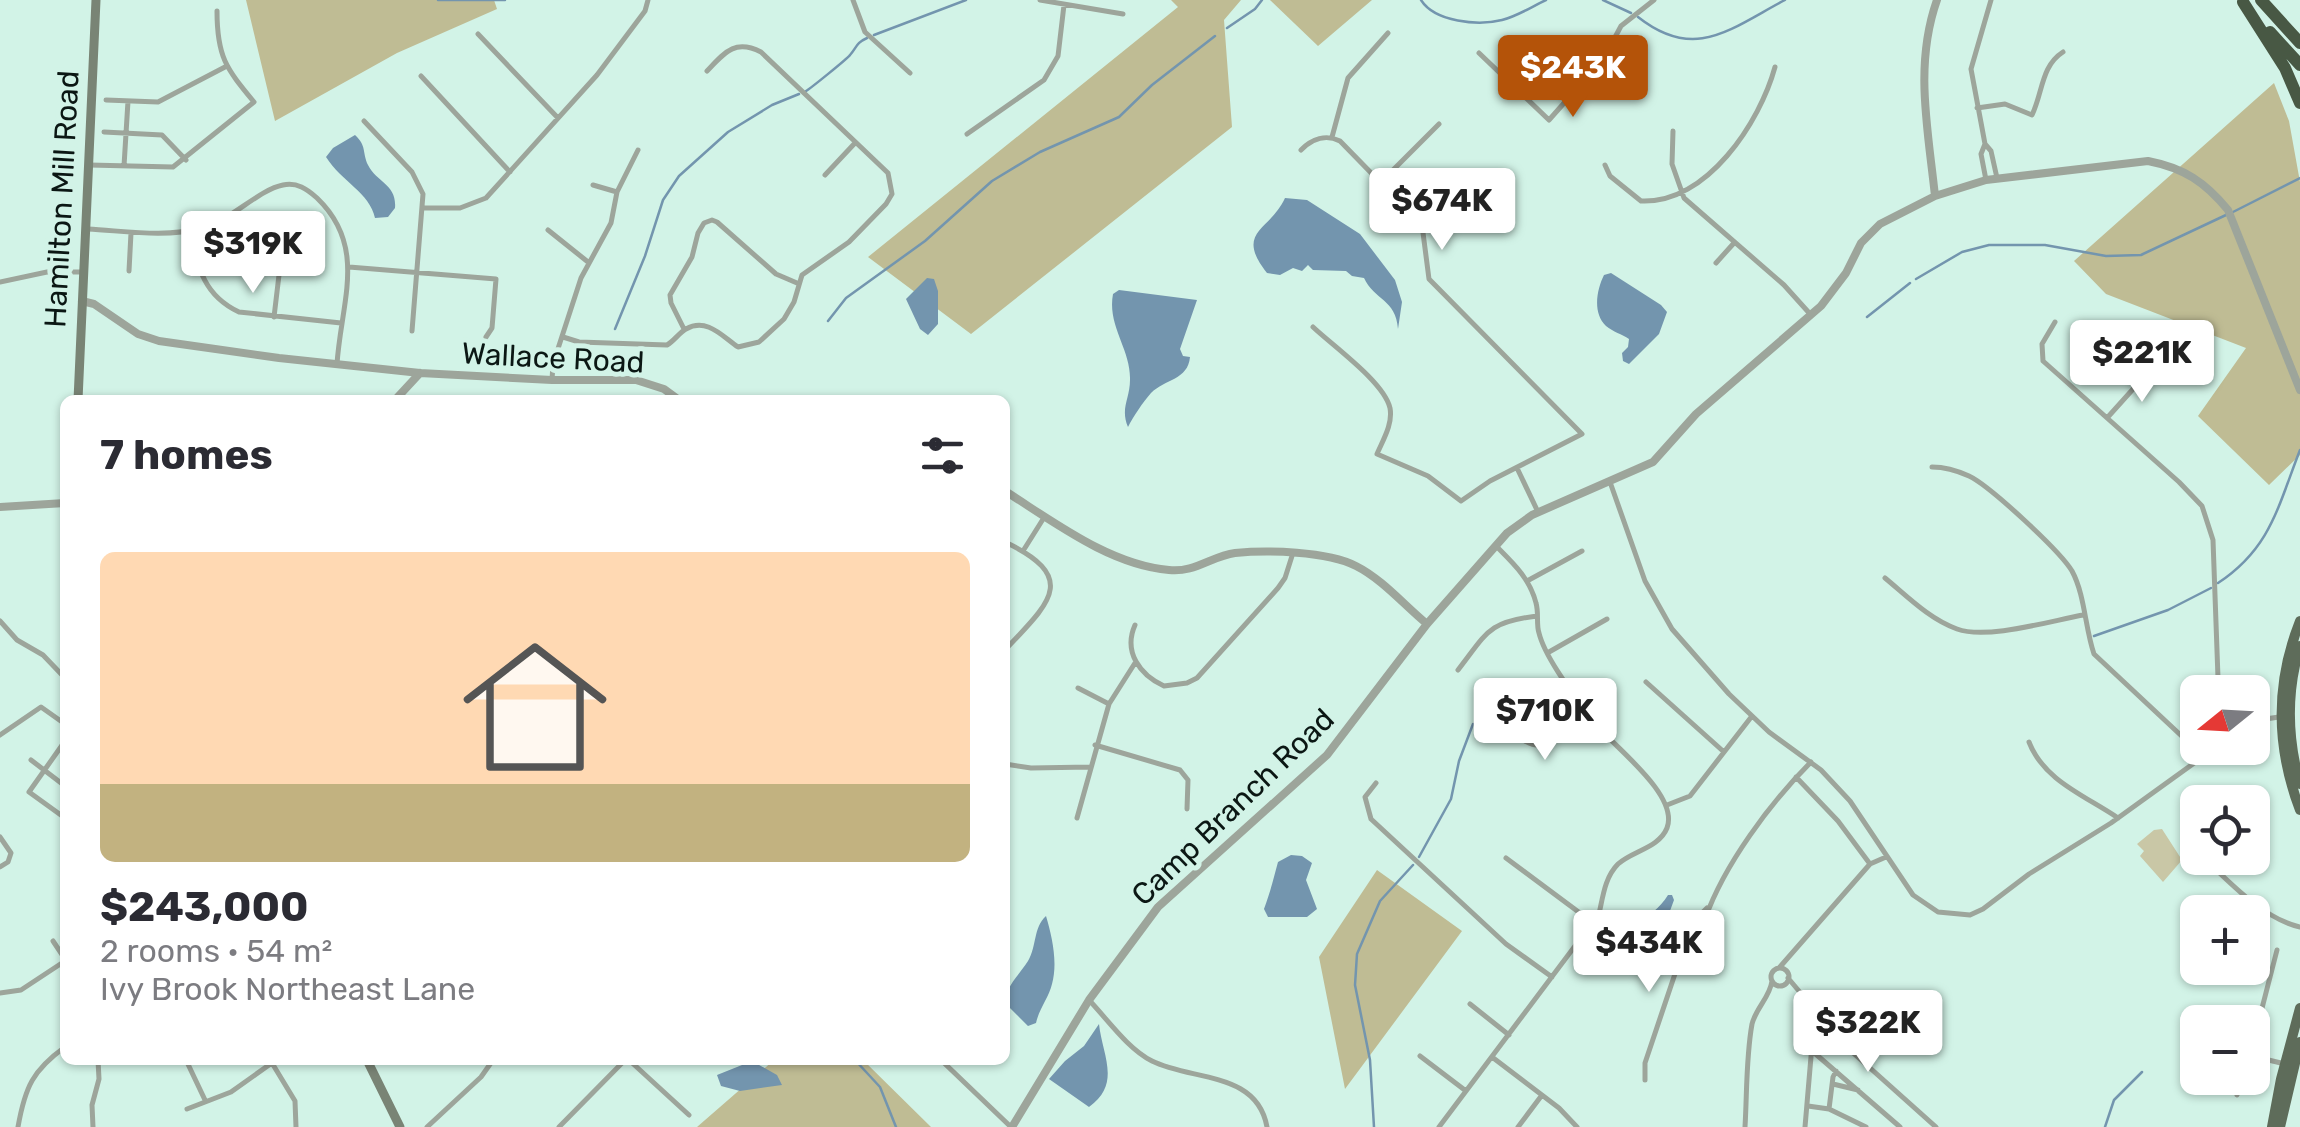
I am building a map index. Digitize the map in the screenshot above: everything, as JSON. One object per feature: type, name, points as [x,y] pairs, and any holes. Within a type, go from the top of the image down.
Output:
[{"type":"highway","points":[[2261,0],[2300,43]]},
{"type":"highway","points":[[2271,0],[2300,31]]},
{"type":"highway","points":[[2242,1],[2300,65]]},
{"type":"highway","points":[[2242,1],[2285,68],[2300,103]]},
{"type":"main road","name":"Hamilton Mill Road","points":[[78,395],[96,0]]},
{"type":"main road","points":[[2300,621],[2288,658],[2285,717],[2288,776],[2300,810]]},
{"type":"main road","points":[[2300,646],[2285,717],[2300,784]]},
{"type":"main road","points":[[2272,1127],[2300,1008]]},
{"type":"main road","points":[[2280,1127],[2299,1050]]},
{"type":"main road","points":[[369,1065],[400,1127]]},
{"type":"street","points":[[424,208],[447,210],[486,198],[597,75],[648,0]]},
{"type":"street","points":[[853,0],[866,32],[910,73]]},
{"type":"street","points":[[1040,0],[1123,14]]},
{"type":"street","points":[[1479,53],[1549,120],[1604,58],[1621,26],[1654,0]]},
{"type":"street","points":[[1935,196],[1922,81],[1924,41],[1937,0]]},
{"type":"street","points":[[1991,0],[1970,69],[1985,144],[1997,178]]},
{"type":"street","points":[[967,134],[1044,80],[1058,56],[1064,5]]},
{"type":"street","points":[[89,165],[166,168],[186,160],[254,102],[225,66],[218,46],[217,12]]},
{"type":"street","points":[[1332,137],[1348,78],[1388,33]]},
{"type":"street","points":[[478,34],[558,118]]},
{"type":"street","points":[[563,337],[579,342],[668,346],[684,330],[701,326],[715,329],[738,347],[748,347],[759,342],[791,311],[798,283],[810,268],[849,242],[892,194],[888,173],[760,52],[747,45],[736,46],[725,51],[707,70]]},
{"type":"street","points":[[1572,50],[1594,70]]},
{"type":"street","points":[[1977,108],[2005,104],[2032,115],[2042,93],[2046,68],[2050,60],[2063,52]]},
{"type":"street","points":[[106,100],[164,100],[225,66]]},
{"type":"street","points":[[1605,165],[1610,176],[1641,201],[1680,191],[1733,152],[1767,94],[1775,67]]},
{"type":"street","points":[[421,76],[510,172]]},
{"type":"street","points":[[124,166],[128,102]]},
{"type":"street","points":[[364,120],[420,182],[424,208],[412,331]]},
{"type":"street","points":[[1381,182],[1439,124]]},
{"type":"street","points":[[1673,131],[1672,164],[1680,191],[1811,315]]},
{"type":"street","points":[[104,132],[166,137],[186,160]]},
{"type":"street","points":[[1301,150],[1316,139],[1332,137],[1381,182],[1422,226],[1428,279],[1582,434],[1490,481],[1462,501],[1428,476],[1377,454],[1389,428],[1391,411],[1384,394],[1313,327]]},
{"type":"street","points":[[825,175],[855,143]]},
{"type":"street","points":[[1985,144],[1981,154],[1986,180]]},
{"type":"street","points":[[552,380],[588,262],[611,223],[617,192],[638,150]]},
{"type":"street","points":[[2191,765],[1970,915],[1938,912],[1922,904],[1850,801],[1811,762],[1752,716],[1699,664],[1672,630],[1644,581],[1610,480],[1653,462],[1696,414],[1811,315],[1833,292],[1862,243],[1880,224],[1935,196],[1997,178],[2148,161],[2194,176],[2228,210],[2300,390]]},
{"type":"street","points":[[1983,164],[1993,162]]},
{"type":"street","points":[[86,229],[131,234],[190,230],[227,218],[274,187],[292,184],[306,189],[334,217],[346,239],[348,267],[337,364]]},
{"type":"street","points":[[593,185],[617,192]]},
{"type":"street","points":[[684,330],[670,294],[692,257],[704,223],[717,222],[776,274],[798,283]]},
{"type":"street","points":[[190,230],[208,290],[239,312],[341,323]]},
{"type":"street","points":[[548,230],[588,262]]},
{"type":"street","points":[[129,270],[131,234]]},
{"type":"street","points":[[1716,262],[1734,242]]},
{"type":"street","points":[[348,267],[496,279],[492,328],[486,337]]},
{"type":"street","points":[[0,282],[47,272],[84,272]]},
{"type":"street","points":[[274,317],[279,276]]},
{"type":"street","name":"Wallace Road","points":[[82,302],[94,304],[138,334],[159,342],[420,372],[552,380],[636,380],[672,395]]},
{"type":"street","points":[[2055,322],[2042,344],[2043,361],[2179,482],[2205,515],[2213,540],[2218,675]]},
{"type":"street","points":[[2107,418],[2152,368]]},
{"type":"street","points":[[399,395],[420,372]]},
{"type":"street","points":[[1932,467],[1972,478],[2036,532],[2073,574],[2094,654],[2180,734]]},
{"type":"street","points":[[1517,468],[1538,512]]},
{"type":"street","name":"Camp Branch Road","points":[[1012,1127],[1089,1000],[1158,908],[1327,755],[1427,624],[1495,545],[1538,512],[1610,480]]},
{"type":"street","points":[[1010,494],[1140,566],[1171,571],[1197,568],[1232,554],[1336,559],[1356,566],[1427,624]]},
{"type":"street","points":[[0,507],[60,503]]},
{"type":"street","points":[[1024,551],[1045,516]]},
{"type":"street","points":[[1010,544],[1045,568],[1050,580],[1044,608],[1010,645]]},
{"type":"street","points":[[1439,1127],[1599,914],[1607,879],[1619,863],[1656,842],[1667,827],[1668,805],[1587,714],[1538,634],[1538,616],[1527,581],[1495,545]]},
{"type":"street","points":[[1527,581],[1582,552]]},
{"type":"street","points":[[1135,625],[1135,663],[1150,680],[1164,686],[1187,683],[1196,678],[1278,588],[1292,556]]},
{"type":"street","points":[[1885,578],[1936,620],[1958,630],[1977,633],[2083,615]]},
{"type":"street","points":[[1458,670],[1490,628],[1506,619],[1538,616]]},
{"type":"street","points":[[1549,652],[1607,619]]},
{"type":"street","points":[[0,621],[17,640],[44,655],[60,673]]},
{"type":"street","points":[[1076,818],[1109,704],[1135,663]]},
{"type":"street","points":[[1646,682],[1724,752]]},
{"type":"street","points":[[1078,688],[1109,704]]},
{"type":"street","points":[[0,734],[41,707],[60,720]]},
{"type":"street","points":[[1503,722],[1523,742],[1536,747],[1551,743],[1587,714]]},
{"type":"street","points":[[1668,805],[1690,796],[1752,716]]},
{"type":"street","points":[[2270,719],[2285,717]]},
{"type":"street","points":[[2029,742],[2038,762],[2052,776],[2118,818]]},
{"type":"street","points":[[1095,745],[1180,770],[1188,780],[1188,809]]},
{"type":"street","points":[[60,749],[29,792],[60,814]]},
{"type":"street","points":[[31,760],[60,782]]},
{"type":"street","points":[[1645,1080],[1644,1063],[1681,956],[1700,915],[1708,908],[1732,862],[1811,762]]},
{"type":"street","points":[[1010,765],[1090,766]]},
{"type":"street","points":[[1796,777],[1838,820],[1870,864]]},
{"type":"street","points":[[1376,783],[1365,798],[1371,819],[1506,944],[1552,977]]},
{"type":"street","points":[[0,837],[11,853],[0,868]]},
{"type":"street","points":[[1771,990],[1773,972],[1788,961],[1870,864],[1886,857]]},
{"type":"street","points":[[1506,858],[1593,922]]},
{"type":"street","points":[[2224,875],[2282,922],[2300,927]]},
{"type":"street","points":[[53,941],[60,952]]},
{"type":"street","points":[[2263,1005],[2278,950]]},
{"type":"street","points":[[1745,1127],[1754,1016],[1771,990],[1785,981],[1788,961]]},
{"type":"street","points":[[0,993],[21,990],[60,963]]},
{"type":"street","points":[[1779,968],[1785,981]]},
{"type":"street","points":[[1772,981],[1785,981],[1795,987],[1804,996],[1813,1018],[1936,1127]]},
{"type":"street","points":[[1804,996],[1817,994],[1823,998],[1822,1010],[1813,1018]]},
{"type":"street","points":[[1089,1000],[1148,1059],[1238,1085],[1260,1106],[1267,1127]]},
{"type":"street","points":[[1470,1004],[1508,1034]]},
{"type":"street","points":[[1805,1127],[1812,1050],[1825,1029]]},
{"type":"street","points":[[18,1127],[34,1074],[60,1050]]},
{"type":"street","points":[[1812,1050],[1900,1127]]},
{"type":"street","points":[[1420,1056],[1466,1091]]},
{"type":"street","points":[[1492,1057],[1577,1127]]},
{"type":"street","points":[[2270,1060],[2284,1064]]},
{"type":"street","points":[[93,1127],[98,1065]]},
{"type":"street","points":[[188,1065],[205,1100]]},
{"type":"street","points":[[187,1109],[231,1092],[270,1065]]},
{"type":"street","points":[[276,1065],[295,1101],[296,1127]]},
{"type":"street","points":[[427,1127],[488,1065]]},
{"type":"street","points":[[559,1127],[622,1065]]},
{"type":"street","points":[[633,1065],[689,1115]]},
{"type":"street","points":[[946,1065],[1012,1127]]},
{"type":"street","points":[[1829,1109],[1836,1071]]},
{"type":"street","points":[[1833,1084],[1858,1090]]},
{"type":"street","points":[[1518,1127],[1542,1095]]},
{"type":"street","points":[[1806,1106],[1829,1109],[1866,1127]]},
{"type":"street","points":[[569,1120],[577,1127]]},
{"type":"shaded area","points":[[246,0],[494,0],[497,9],[397,53],[275,121]]},
{"type":"shaded area","points":[[1171,0],[1241,0],[1224,20],[1232,127],[971,334],[868,257],[1178,7]]},
{"type":"shaded area","points":[[1270,0],[1372,0],[1318,46]]},
{"type":"shaded area","points":[[2274,83],[2289,121],[2300,182],[2300,455],[2269,485],[2198,416],[2246,348],[2106,294],[2074,261]]},
{"type":"shaded area","points":[[2162,829],[2180,857],[2180,862],[2163,882],[2140,856],[2144,851],[2137,844],[2154,830]]},
{"type":"shaded area","points":[[1377,870],[1462,931],[1345,1089],[1319,957]]},
{"type":"shaded area","points":[[768,1065],[868,1065],[931,1127],[697,1127]]},
{"type":"water","points":[[355,135],[372,171],[393,194],[395,208],[388,217],[375,218],[367,201],[326,157]]},
{"type":"water","points":[[1285,198],[1307,200],[1360,234],[1395,280],[1402,302],[1398,329],[1389,305],[1364,278],[1346,271],[1313,270],[1308,265],[1302,271],[1293,268],[1280,275],[1267,273],[1258,259],[1254,240]]},
{"type":"water","points":[[1611,273],[1667,312],[1659,334],[1629,364],[1623,361],[1622,353],[1629,339],[1606,326],[1597,308],[1604,275]]},
{"type":"water","points":[[927,278],[934,279],[938,291],[938,324],[928,335],[920,329],[906,299]]},
{"type":"water","points":[[1119,290],[1197,300],[1180,349],[1183,356],[1190,357],[1188,365],[1180,375],[1151,393],[1128,427],[1125,414],[1129,369],[1112,306],[1113,294]]},
{"type":"water","points":[[1291,855],[1312,863],[1306,880],[1317,909],[1307,917],[1268,917],[1264,909],[1278,862]]},
{"type":"water","points":[[1668,895],[1674,900],[1649,968],[1607,953],[1620,936],[1654,912]]},
{"type":"water","points":[[1046,916],[1054,950],[1054,976],[1036,1023],[1028,1026],[1010,1008],[1010,986],[1028,961]]},
{"type":"water","points":[[1099,1024],[1107,1079],[1105,1089],[1089,1107],[1049,1079],[1084,1046]]},
{"type":"water","points":[[742,1065],[759,1065],[777,1075],[782,1085],[740,1091],[721,1086],[717,1075]]},
{"type":"waterway","points":[[438,0],[505,0]]},
{"type":"waterway","points":[[874,35],[966,0]]},
{"type":"waterway","points":[[1227,28],[1262,0]]},
{"type":"waterway","points":[[1421,0],[1446,18],[1481,22],[1508,18],[1546,0]]},
{"type":"waterway","points":[[1603,0],[1631,13]]},
{"type":"waterway","points":[[1638,17],[1658,30],[1695,39],[1729,30],[1785,0]]},
{"type":"waterway","points":[[828,321],[846,298],[925,241],[992,181],[1040,152],[1119,117],[1152,85],[1215,36]]},
{"type":"waterway","points":[[806,91],[867,38]]},
{"type":"waterway","points":[[615,329],[663,200],[679,176],[728,132],[772,105],[799,94]]},
{"type":"waterway","points":[[2233,212],[2300,178]]},
{"type":"waterway","points":[[1916,279],[1962,252],[1989,245],[2045,245],[2106,256],[2141,255],[2226,215]]},
{"type":"waterway","points":[[1867,317],[1910,283]]},
{"type":"waterway","points":[[2218,583],[2250,555],[2271,524],[2300,450]]},
{"type":"waterway","points":[[2094,636],[2168,610],[2211,588]]},
{"type":"waterway","points":[[1419,857],[1451,799],[1459,761],[1473,724]]},
{"type":"waterway","points":[[1374,1127],[1370,1060],[1355,985],[1357,954],[1380,901],[1413,865]]},
{"type":"waterway","points":[[860,1065],[880,1087],[896,1127]]},
{"type":"waterway","points":[[2105,1127],[2114,1100],[2142,1072]]}]
